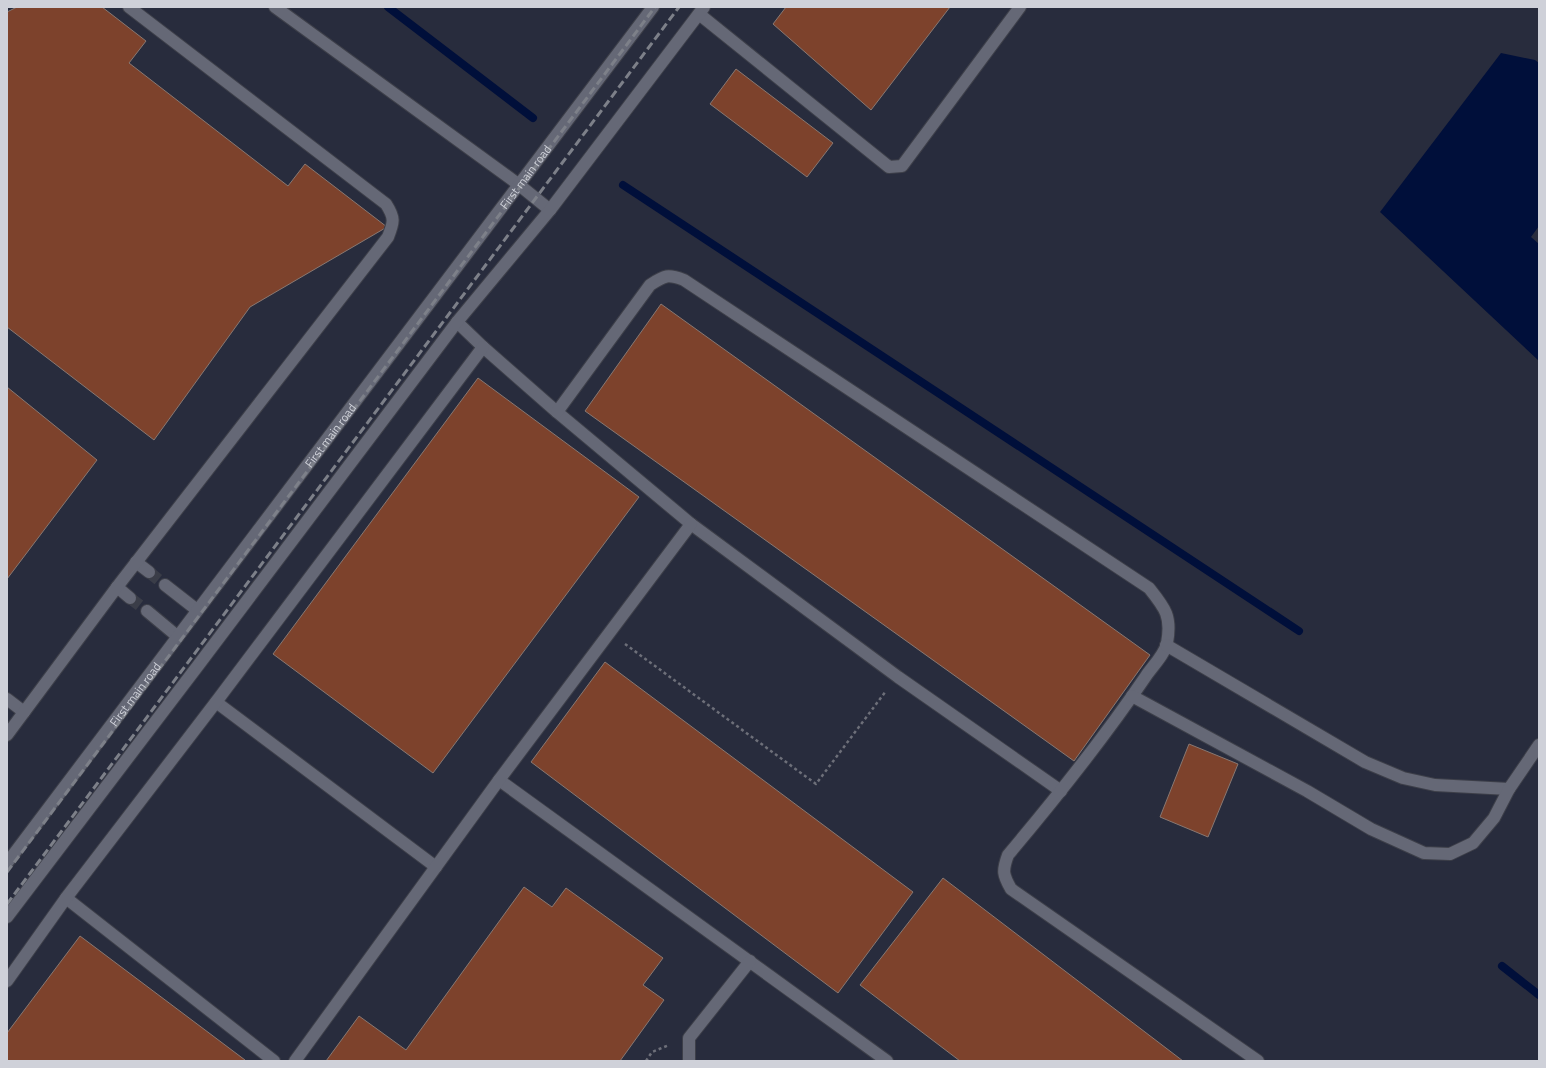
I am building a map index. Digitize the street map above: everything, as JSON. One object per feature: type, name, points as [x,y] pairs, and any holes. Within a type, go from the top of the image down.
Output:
[{"type":"street","points":[[7,735],[136,562],[388,237],[392,225],[393,214],[386,204],[128,7]]},
{"type":"street","points":[[275,7],[518,184],[550,210]]},
{"type":"street","name":"First main road","points":[[7,863],[653,7]]},
{"type":"street","points":[[7,917],[457,322],[550,210],[702,10],[889,167],[902,166],[1020,7]]},
{"type":"street","points":[[557,412],[650,285],[661,277],[671,276],[684,280],[1149,588],[1164,607],[1169,625],[1166,645],[1132,696],[1061,791],[1008,855],[1003,868],[1005,878],[1011,889],[1258,1061]]},
{"type":"street","points":[[457,322],[483,348],[557,412],[691,524],[898,677],[1061,791]]},
{"type":"street","points":[[7,981],[66,898],[483,348]]},
{"type":"street","points":[[295,1061],[498,780],[691,524]]},
{"type":"street","points":[[136,562],[150,572]]},
{"type":"street","points":[[165,585],[197,610]]},
{"type":"street","points":[[117,587],[130,598]]},
{"type":"street","points":[[147,611],[177,636]]},
{"type":"street","points":[[1166,645],[1365,762],[1403,778],[1435,786],[1509,789]]},
{"type":"street","points":[[1132,696],[1307,791],[1371,829],[1424,853],[1450,854],[1473,843],[1494,818],[1509,789],[1539,745]]},
{"type":"street","points":[[7,699],[24,712]]},
{"type":"street","points":[[216,702],[436,867]]},
{"type":"street","points":[[498,780],[887,1061]]},
{"type":"street","points":[[66,898],[274,1061]]},
{"type":"street","points":[[689,1061],[689,1038],[750,962]]},
{"type":"path","points":[[610,632],[816,784],[898,677]]},
{"type":"path","points":[[646,1061],[652,1052],[689,1038]]},
{"type":"shaded area","points":[[7,7],[1539,7],[1539,1061],[7,1061]]},
{"type":"water","points":[[1501,53],[1535,60],[1539,63],[1539,226],[1531,237],[1539,244],[1539,361],[1380,212]]},
{"type":"building","points":[[17,7],[102,7],[146,41],[129,63],[288,186],[305,164],[387,227],[250,307],[154,440],[7,327],[7,12]]},
{"type":"building","points":[[786,7],[950,7],[871,110],[773,24]]},
{"type":"building","points":[[736,69],[833,143],[807,177],[710,104]]},
{"type":"building","points":[[661,304],[1150,655],[1074,761],[585,411]]},
{"type":"building","points":[[478,378],[639,497],[433,773],[273,654]]},
{"type":"building","points":[[7,387],[97,460],[7,579]]},
{"type":"building","points":[[605,662],[913,892],[838,993],[531,762]]},
{"type":"building","points":[[1189,744],[1238,764],[1208,837],[1160,817]]},
{"type":"building","points":[[943,878],[1183,1061],[960,1061],[860,985]]},
{"type":"building","points":[[524,887],[552,907],[566,888],[663,958],[643,985],[664,1000],[620,1061],[326,1061],[359,1016],[406,1050]]},
{"type":"building","points":[[80,936],[245,1060],[7,1061],[7,1033]]},
{"type":"waterway","points":[[388,7],[533,118]]},
{"type":"waterway","points":[[623,185],[1299,631]]},
{"type":"waterway","points":[[1502,966],[1539,995]]},
{"type":"tunnel","points":[[149,572],[165,585]]},
{"type":"tunnel","points":[[130,598],[147,611]]},
{"type":"railway","points":[[7,872],[655,7]]},
{"type":"railway","points":[[7,904],[679,7]]}]
